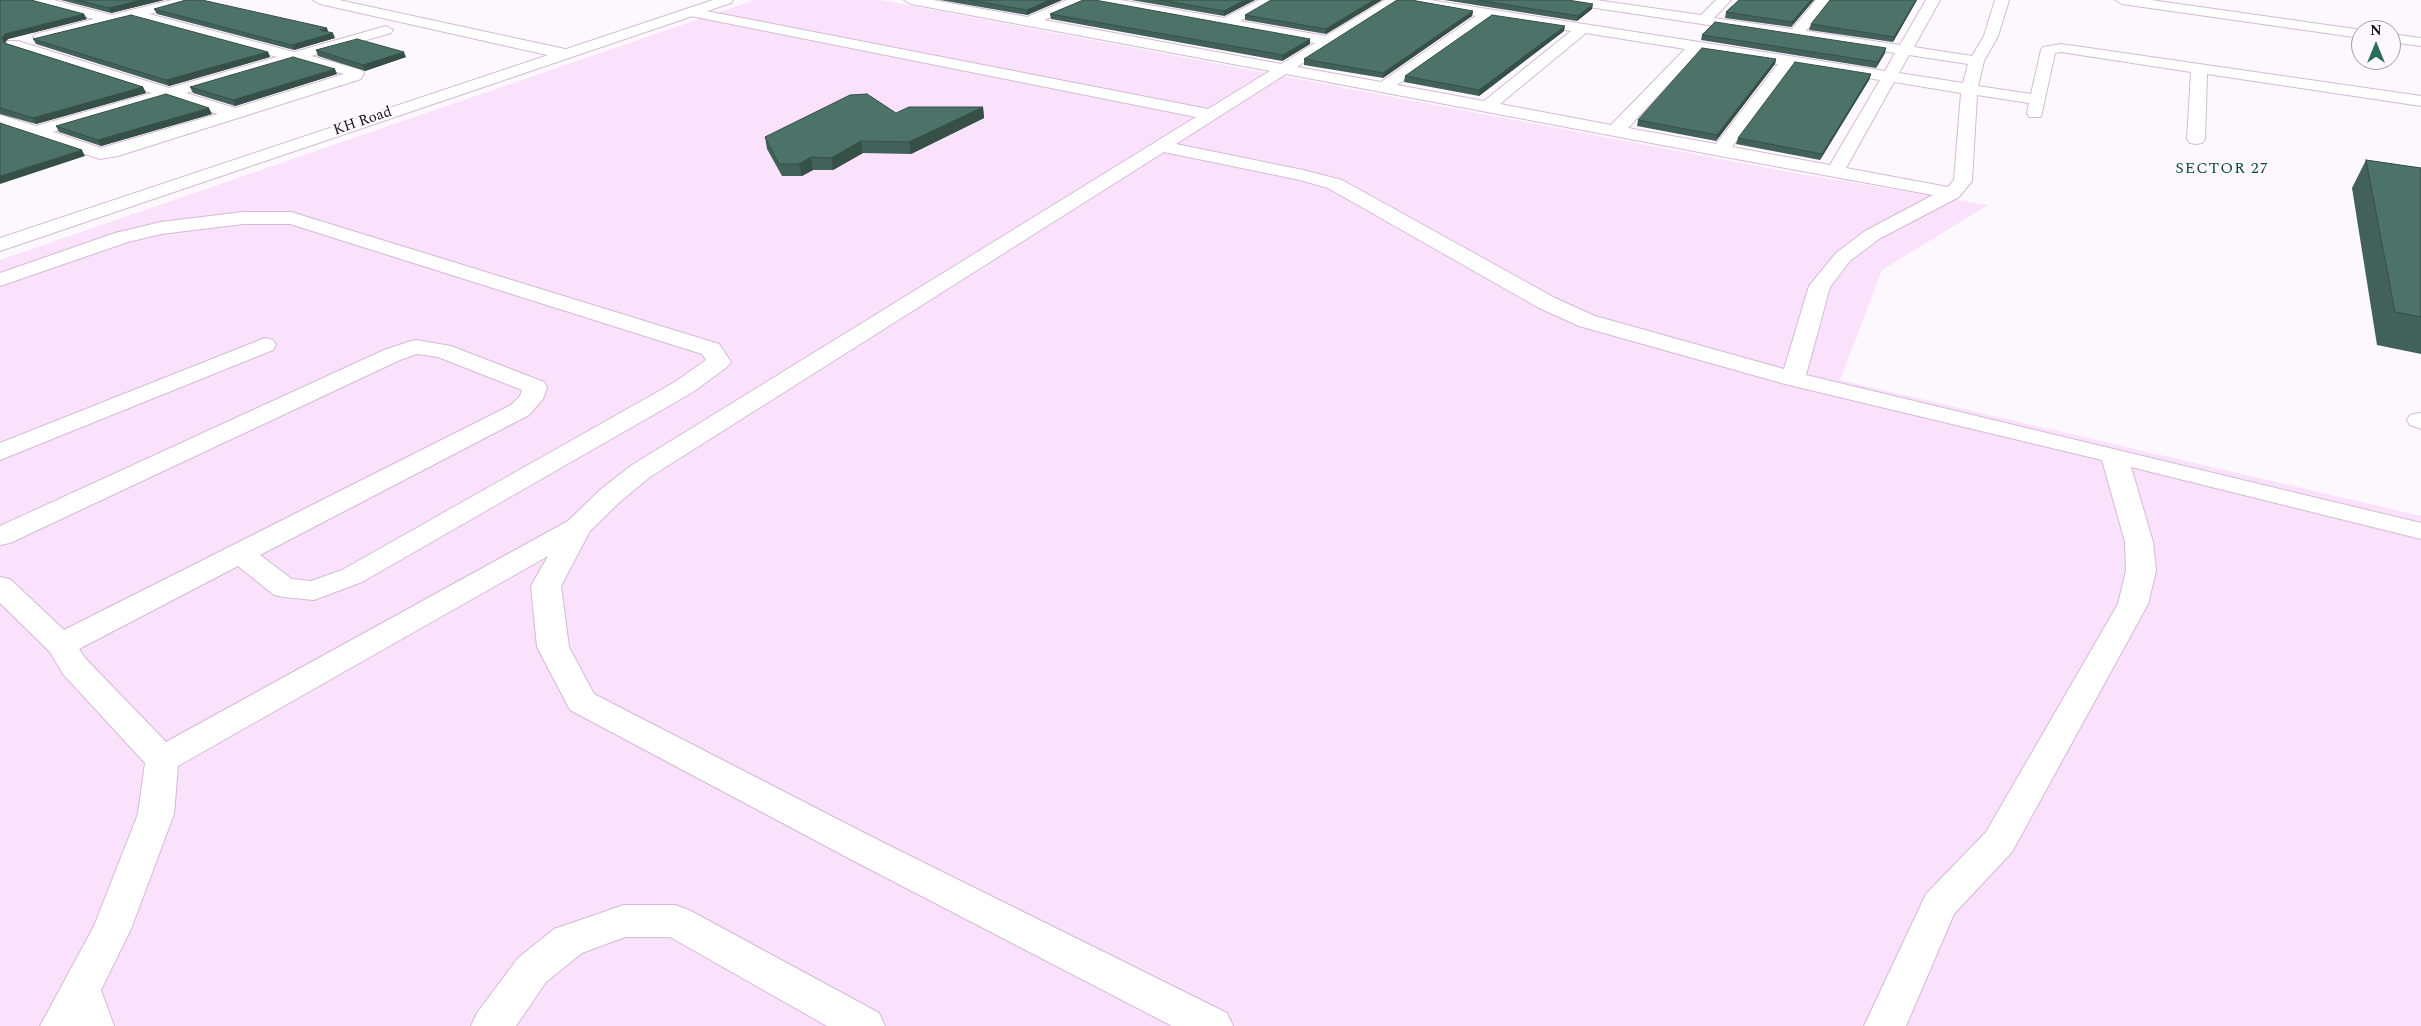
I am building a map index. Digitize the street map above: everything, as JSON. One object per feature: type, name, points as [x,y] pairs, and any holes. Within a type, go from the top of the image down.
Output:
[{"type":"street","points":[[38,0],[111,19]]},
{"type":"street","points":[[7,41],[33,39],[188,0]]},
{"type":"street","points":[[320,0],[565,54]]},
{"type":"street","name":"KH Road","points":[[0,229],[543,49],[692,6],[726,0]]},
{"type":"street","points":[[911,0],[1952,193]]},
{"type":"street","points":[[1028,22],[1078,0]]},
{"type":"street","points":[[1097,0],[1330,41]]},
{"type":"street","points":[[1152,10],[1173,0]]},
{"type":"street","points":[[1226,22],[1269,0]]},
{"type":"street","points":[[162,760],[578,527],[611,495],[641,471],[1394,0]]},
{"type":"street","points":[[1406,0],[1969,89],[2036,106],[2048,50],[2052,48],[2074,48],[2421,101]]},
{"type":"street","points":[[1569,0],[1611,3],[1669,15],[1976,61]]},
{"type":"street","points":[[1704,20],[1724,0]]},
{"type":"street","points":[[1796,34],[1823,0]]},
{"type":"street","points":[[1836,172],[1933,0]]},
{"type":"street","points":[[1793,379],[1820,286],[1843,256],[1872,235],[1952,193],[1963,181],[1969,89],[1976,61],[1991,36],[2002,0]]},
{"type":"street","points":[[2122,0],[2351,33]]},
{"type":"street","points":[[2241,17],[2242,0]]},
{"type":"street","points":[[692,6],[1212,115]]},
{"type":"street","name":"KH Road","points":[[0,244],[565,54],[692,6]]},
{"type":"street","points":[[1383,88],[1489,13]]},
{"type":"street","points":[[0,120],[100,154],[236,114],[355,76],[356,73],[132,14]]},
{"type":"street","points":[[1644,38],[1669,15]]},
{"type":"street","points":[[1487,107],[1583,28]]},
{"type":"street","points":[[35,132],[386,30]]},
{"type":"street","points":[[2401,39],[2421,42]]},
{"type":"street","points":[[7,41],[236,114]]},
{"type":"street","points":[[1615,131],[1696,46]]},
{"type":"street","points":[[1720,151],[1789,60]]},
{"type":"street","points":[[2196,139],[2198,67]]},
{"type":"street","points":[[1162,146],[1304,175],[1335,184],[1547,302],[1587,321],[1793,379],[2114,454],[2421,531]]},
{"type":"street","points":[[0,280],[122,237],[162,228],[243,218],[291,218],[712,349],[719,362],[684,387],[352,576],[314,591],[284,588],[239,553]]},
{"type":"street","points":[[0,452],[266,346]]},
{"type":"street","points":[[0,537],[392,354],[416,347],[443,351],[535,387],[531,399],[520,410],[61,644]]},
{"type":"street","points":[[1885,1026],[1939,905],[1999,842],[2133,604],[2141,571],[2139,542],[2114,454]]},
{"type":"street","points":[[578,527],[546,586],[553,647],[582,702],[876,856],[1212,1026]]},
{"type":"street","points":[[0,586],[61,644],[74,666],[162,760],[156,814],[112,929],[61,1026]]},
{"type":"street","points":[[492,1026],[532,970],[568,942],[624,921],[675,921],[864,1026]]},
{"type":"street","points":[[80,989],[93,1026]]},
{"type":"shaded area","points":[[754,0],[881,0],[1794,173],[1988,205],[1882,270],[1840,380],[2421,516],[2421,1026],[0,1026],[0,260]]},
{"type":"building","points":[[0,0],[31,0],[84,14],[5,34],[2,38],[4,43],[143,87],[33,118],[0,108]]},
{"type":"building","points":[[78,0],[141,0],[109,8]]},
{"type":"building","points":[[186,0],[202,0],[327,28],[320,30],[333,33],[292,45],[154,9]]},
{"type":"building","points":[[969,0],[1050,0],[1027,10]]},
{"type":"building","points":[[1083,0],[1095,0],[1310,39],[1283,55],[1050,14]]},
{"type":"building","points":[[1160,0],[1245,0],[1224,11]]},
{"type":"building","points":[[1271,0],[1374,0],[1326,29],[1245,15]]},
{"type":"building","points":[[1397,0],[1411,0],[1473,11],[1383,73],[1304,59]]},
{"type":"building","points":[[1477,0],[1568,0],[1593,4],[1578,16]]},
{"type":"building","points":[[1739,0],[1811,0],[1792,22],[1726,12]]},
{"type":"building","points":[[1830,0],[1916,0],[1894,37],[1811,24]]},
{"type":"building","points":[[131,15],[268,52],[166,80],[33,39]]},
{"type":"building","points":[[1492,15],[1565,26],[1479,90],[1405,76]]},
{"type":"building","points":[[1715,22],[1886,48],[1878,62],[1702,35]]},
{"type":"building","points":[[357,39],[404,52],[363,65],[316,50]]},
{"type":"building","points":[[1702,48],[1776,59],[1717,135],[1638,120]]},
{"type":"building","points":[[293,57],[335,69],[233,100],[190,87]]},
{"type":"building","points":[[1795,62],[1871,74],[1822,154],[1738,138]]},
{"type":"building","points":[[166,94],[209,108],[98,140],[56,126]]},
{"type":"building","points":[[867,94],[896,113],[909,107],[983,107],[909,142],[861,141],[831,158],[811,157],[799,164],[779,164],[765,137],[850,95]]},
{"type":"building","points":[[0,123],[82,150],[0,176]]},
{"type":"building","points":[[2366,160],[2421,168],[2421,317],[2395,312]]},
{"type":"district","name":"SECTOR 27","points":[[2222,170]]}]
